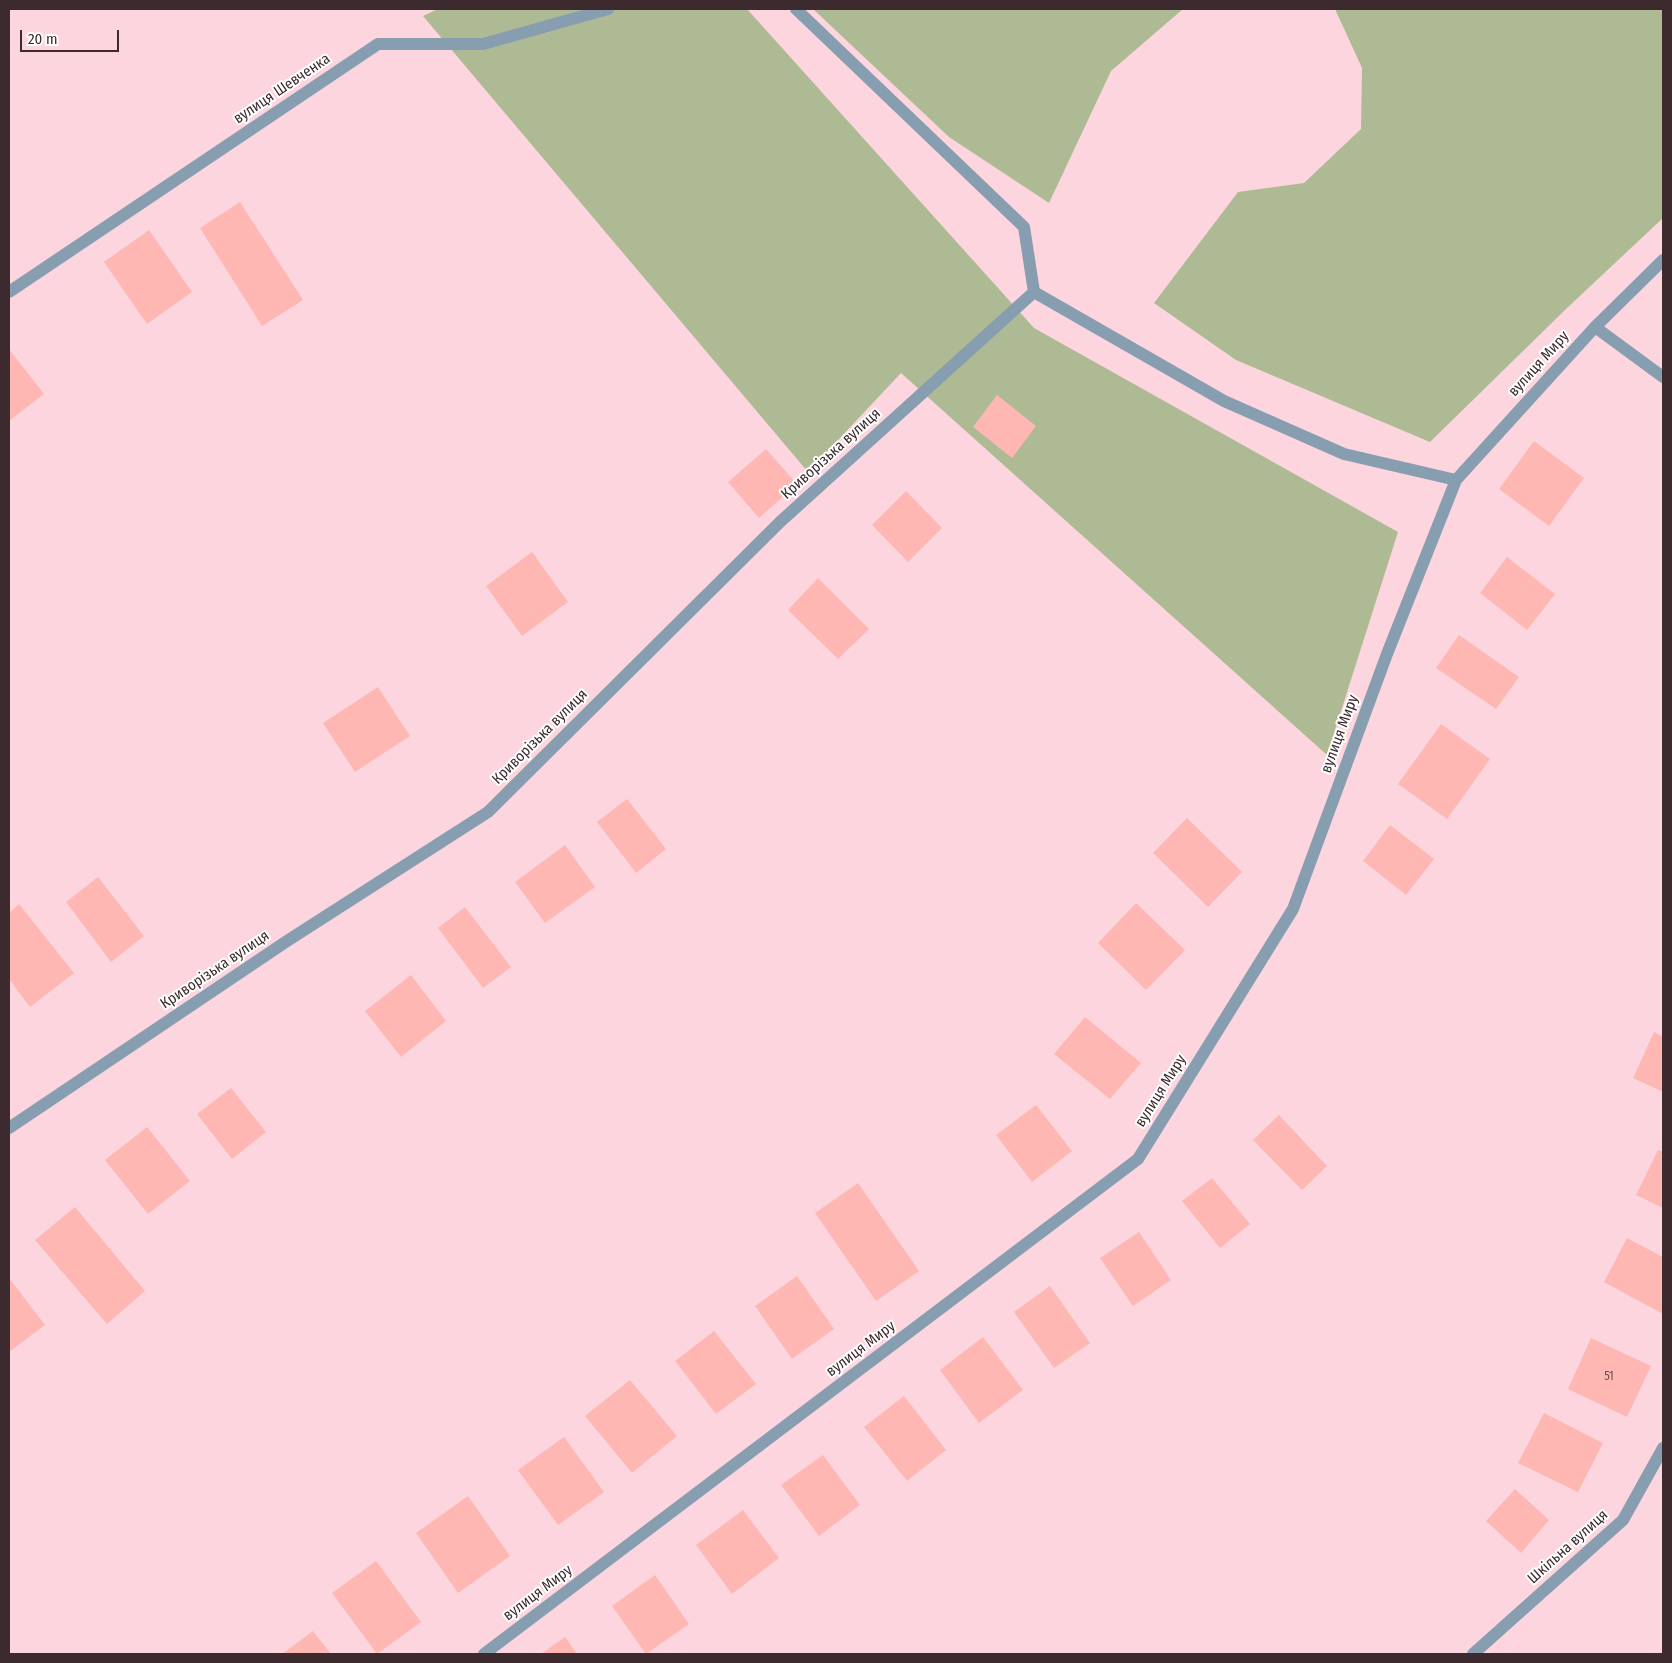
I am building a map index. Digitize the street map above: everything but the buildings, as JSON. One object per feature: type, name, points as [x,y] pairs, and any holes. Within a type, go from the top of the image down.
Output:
[{"type":"street","name":"вулиця Шевченка","points":[[9,292],[378,44],[483,44],[608,9]]},
{"type":"street","points":[[796,9],[1024,228],[1034,292],[1224,401],[1344,454],[1456,480]]},
{"type":"street","name":"вулиця Миру","points":[[484,1654],[1138,1159],[1293,909],[1387,654],[1456,480],[1595,327],[1663,260]]},
{"type":"street","name":"Криворізька вулиця","points":[[9,1128],[288,941],[488,812],[780,522],[1034,292]]},
{"type":"street","points":[[1595,327],[1663,377]]},
{"type":"street","name":"Шкільна вулиця","points":[[1473,1654],[1623,1520],[1663,1448]]},
{"type":"green space","points":[[438,9],[747,9],[1034,328],[1398,532],[1327,755],[901,373],[808,472],[423,16]]},
{"type":"green space","points":[[813,9],[1183,9],[1111,71],[1049,203],[949,137]]},
{"type":"green space","points":[[1335,9],[1663,9],[1663,218],[1567,308],[1430,442],[1236,360],[1154,303],[1238,192],[1304,183],[1361,129],[1362,68]]}]
